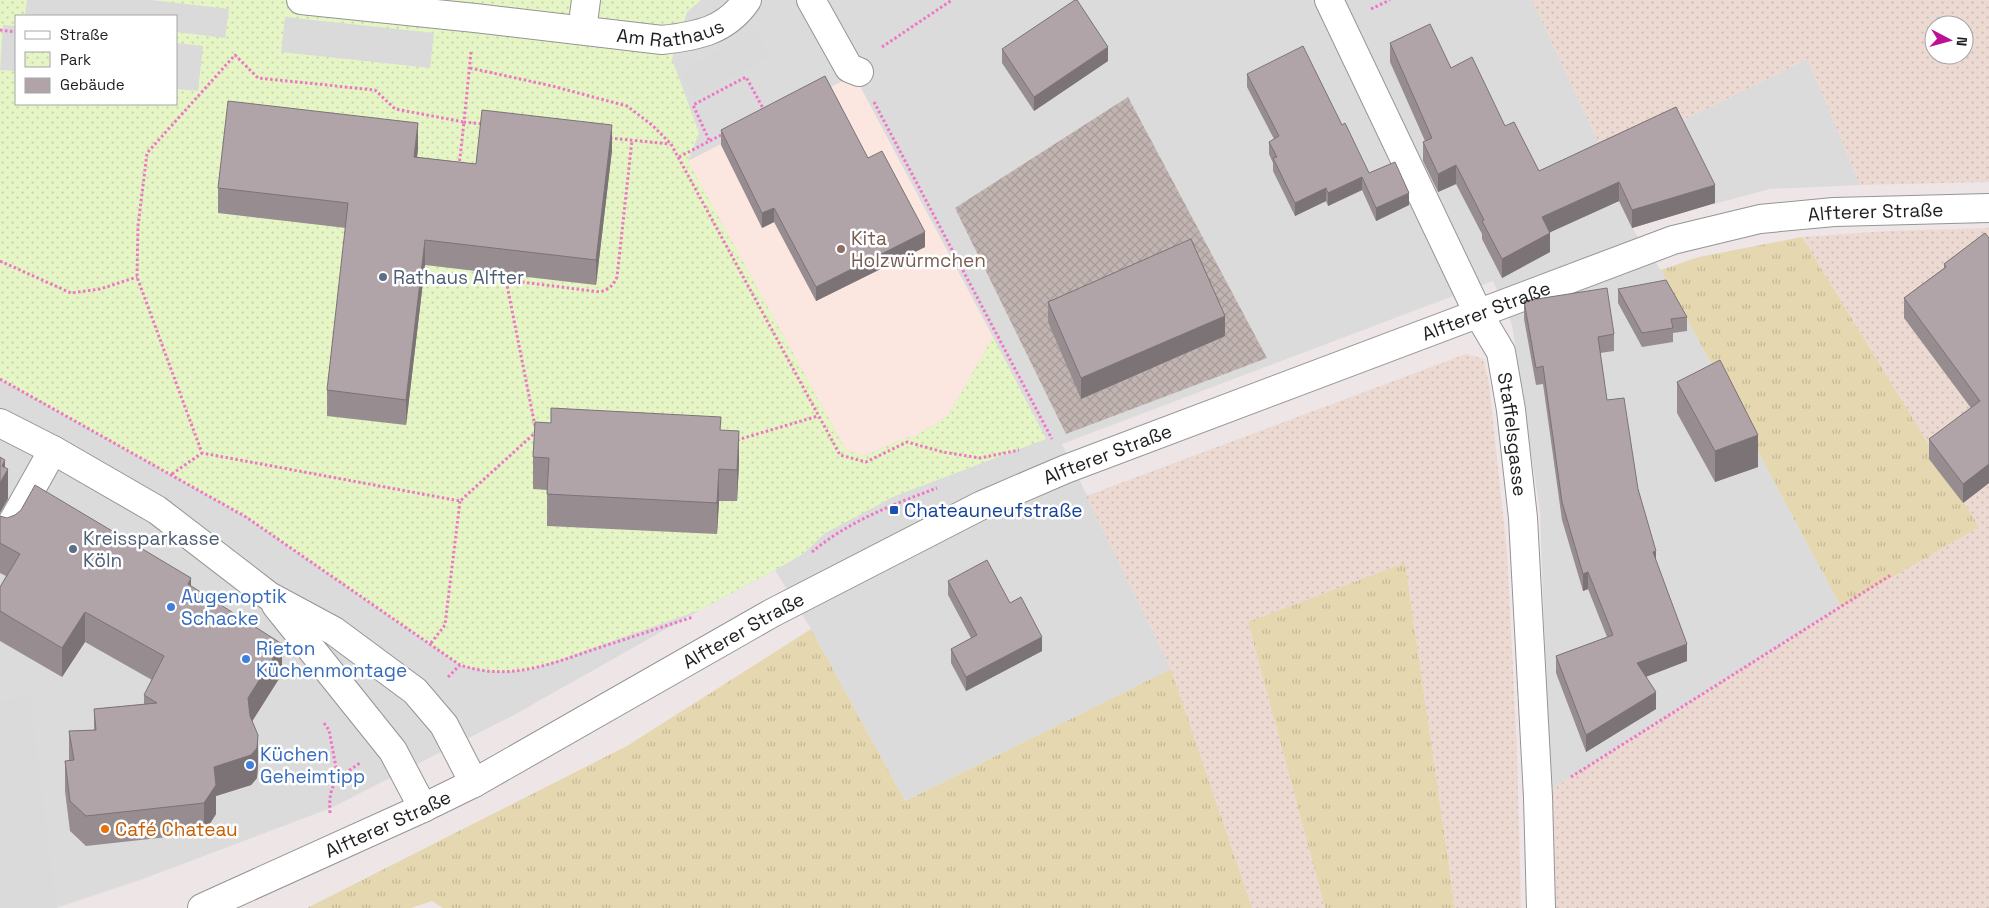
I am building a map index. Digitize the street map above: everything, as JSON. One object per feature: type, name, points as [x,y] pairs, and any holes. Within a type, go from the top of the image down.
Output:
[{"type":"street","name":"Am Rathaus","points":[[301,0],[408,5],[662,40],[693,36],[718,27],[739,11],[747,0]]},
{"type":"street","points":[[582,30],[586,0]]},
{"type":"street","points":[[811,0],[854,70]]},
{"type":"street","name":"Staffelsgasse","points":[[1330,0],[1479,315],[1501,352],[1511,410],[1523,518],[1538,797],[1541,908]]},
{"type":"street","name":"Alfterer Straße","points":[[202,908],[423,808],[474,782],[772,613],[982,505],[1066,469],[1479,315],[1672,240],[1760,218],[1834,212],[1989,208]]},
{"type":"street","points":[[0,423],[53,450],[157,510],[269,596],[334,631],[416,691],[444,725],[474,782]]},
{"type":"street","points":[[7,532],[53,450]]},
{"type":"street","points":[[269,596],[393,751],[423,808]]},
{"type":"path","points":[[952,0],[854,70],[1050,436]]},
{"type":"path","points":[[0,30],[15,32]]},
{"type":"path","points":[[460,501],[202,453],[137,277],[138,226],[147,153],[235,54],[258,78],[375,90],[395,109],[494,126]]},
{"type":"path","points":[[458,176],[470,68],[552,86],[627,106],[652,125],[671,144],[679,157],[840,455],[866,462],[907,442],[943,452],[980,458],[1026,448]]},
{"type":"path","points":[[709,140],[693,105],[746,77],[765,112],[773,108]]},
{"type":"path","points":[[679,157],[727,132]]},
{"type":"path","points":[[602,137],[671,144]]},
{"type":"path","points":[[431,643],[445,624],[460,501],[536,432],[506,280],[600,292],[608,290],[614,284],[617,277],[632,140]]},
{"type":"path","points":[[0,262],[71,293],[100,289],[137,277]]},
{"type":"path","points":[[0,379],[246,517],[460,664],[475,670],[501,672],[530,670],[695,616]]},
{"type":"path","points":[[730,440],[739,440],[818,416]]},
{"type":"path","points":[[806,557],[828,539],[896,503],[943,485]]},
{"type":"path","points":[[1538,797],[1892,575]]},
{"type":"path","points":[[324,722],[328,730],[338,778]]},
{"type":"shaded area","points":[[0,0],[1532,0],[1606,158],[1808,59],[1860,185],[1770,189],[1658,219],[1632,228],[1661,270],[1841,607],[1550,790],[1540,512],[1512,325],[1493,281],[1062,444],[1171,669],[905,801],[811,629],[775,570],[514,715],[331,808],[143,879],[56,908],[0,908]]},
{"type":"shaded area","points":[[27,0],[151,0],[229,9],[225,38],[178,32],[178,15],[25,14]]},
{"type":"shaded area","points":[[1532,0],[1989,0],[1989,182],[1860,185],[1808,59],[1606,158]]},
{"type":"shaded area","points":[[285,17],[434,33],[430,68],[281,52]]},
{"type":"shaded area","points":[[3,25],[15,26],[15,71],[0,70]]},
{"type":"shaded area","points":[[756,30],[769,57],[694,97],[680,71]]},
{"type":"shaded area","points":[[178,43],[203,46],[198,91],[178,89]]},
{"type":"shaded area","name":"Kita Holzwürmchen","points":[[854,75],[993,337],[948,416],[914,437],[905,438],[864,456],[846,450],[688,161]]},
{"type":"shaded area","points":[[1128,97],[1267,358],[1066,434],[955,208]]},
{"type":"shaded area","points":[[1989,228],[1989,908],[1550,908],[1550,790],[1841,607],[1979,527],[1802,237],[1889,231]]},
{"type":"shaded area","points":[[1466,354],[1483,359],[1489,383],[1507,553],[1517,749],[1521,908],[1455,908],[1405,564],[1248,622],[1325,908],[1252,908],[1171,669],[1086,496]]},
{"type":"shaded area","points":[[30,697],[56,908],[0,908],[0,701]]},
{"type":"green space","points":[[0,0],[701,0],[687,12],[672,59],[699,133],[688,161],[846,450],[865,456],[905,438],[914,437],[948,416],[993,337],[1046,439],[895,496],[825,533],[803,554],[700,610],[530,670],[495,671],[460,665],[246,517],[0,379]]},
{"type":"green space","points":[[1802,237],[1979,527],[1841,607],[1661,270],[1699,257]]},
{"type":"green space","points":[[1405,563],[1455,908],[1325,908],[1248,622]]},
{"type":"green space","points":[[811,629],[905,801],[1171,669],[1252,908],[443,908],[432,901],[411,908],[307,908],[627,746]]},
{"type":"building","points":[[1077,0],[1108,47],[1034,97],[1002,49]]},
{"type":"building","points":[[1430,24],[1451,68],[1472,57],[1505,126],[1514,122],[1539,171],[1676,107],[1715,185],[1632,210],[1619,182],[1542,217],[1550,233],[1502,259],[1456,165],[1438,174],[1423,142],[1432,138],[1390,43]]},
{"type":"building","points":[[1303,46],[1342,125],[1345,123],[1369,173],[1395,162],[1409,193],[1376,208],[1362,177],[1328,193],[1326,188],[1295,203],[1273,158],[1277,157],[1269,142],[1279,136],[1247,74]]},
{"type":"building","points":[[825,76],[868,158],[882,151],[925,232],[816,287],[774,208],[762,213],[721,130]]},
{"type":"building","name":"Rathaus Alfter","points":[[228,101],[418,123],[414,157],[476,164],[482,110],[612,125],[596,260],[425,240],[406,400],[327,390],[348,203],[218,188]]},
{"type":"building","points":[[1985,233],[1989,238],[1989,464],[1963,484],[1929,439],[1980,401],[1904,298],[1946,267],[1944,264]]},
{"type":"building","points":[[1191,239],[1225,316],[1081,378],[1048,302]]},
{"type":"building","points":[[1666,280],[1687,317],[1671,319],[1673,328],[1642,333],[1618,289]]},
{"type":"building","points":[[1607,288],[1614,334],[1598,337],[1607,400],[1624,398],[1638,489],[1656,551],[1653,552],[1687,644],[1637,663],[1656,692],[1586,735],[1556,656],[1613,635],[1588,572],[1583,574],[1562,502],[1543,366],[1536,368],[1524,301]]},
{"type":"building","points":[[1720,360],[1758,435],[1715,451],[1677,382]]},
{"type":"building","points":[[551,408],[721,417],[720,430],[739,431],[737,470],[719,469],[717,503],[547,494],[549,458],[533,457],[535,422],[551,423]]},
{"type":"building","points":[[0,457],[5,460],[2,466],[8,469],[0,483]]},
{"type":"building","points":[[35,485],[191,578],[188,584],[282,644],[248,698],[250,716],[258,735],[257,748],[251,755],[214,767],[216,785],[204,803],[86,816],[70,801],[65,761],[74,760],[69,731],[96,730],[94,709],[157,703],[144,695],[164,656],[85,612],[62,648],[0,611],[0,587],[20,554],[0,543],[0,516],[7,518],[21,510]]},
{"type":"building","points":[[987,560],[1010,603],[1021,597],[1042,637],[966,677],[951,649],[977,635],[948,581]]},
{"type":"place","name":"Kita Holzwürmchen","points":[[841,249]]},
{"type":"place","name":"Rathaus Alfter","points":[[383,277]]},
{"type":"place","name":"Chateauneufstraße","points":[[894,510]]},
{"type":"place","name":"Kreissparkasse Köln","points":[[73,549]]},
{"type":"place","name":"Augenoptik Schacke","points":[[171,607]]},
{"type":"place","name":"Rieton Küchenmontage","points":[[246,659]]},
{"type":"place","name":"Küchen Geheimtipp","points":[[250,765]]},
{"type":"place","name":"Café Chateau","points":[[105,829]]}]
